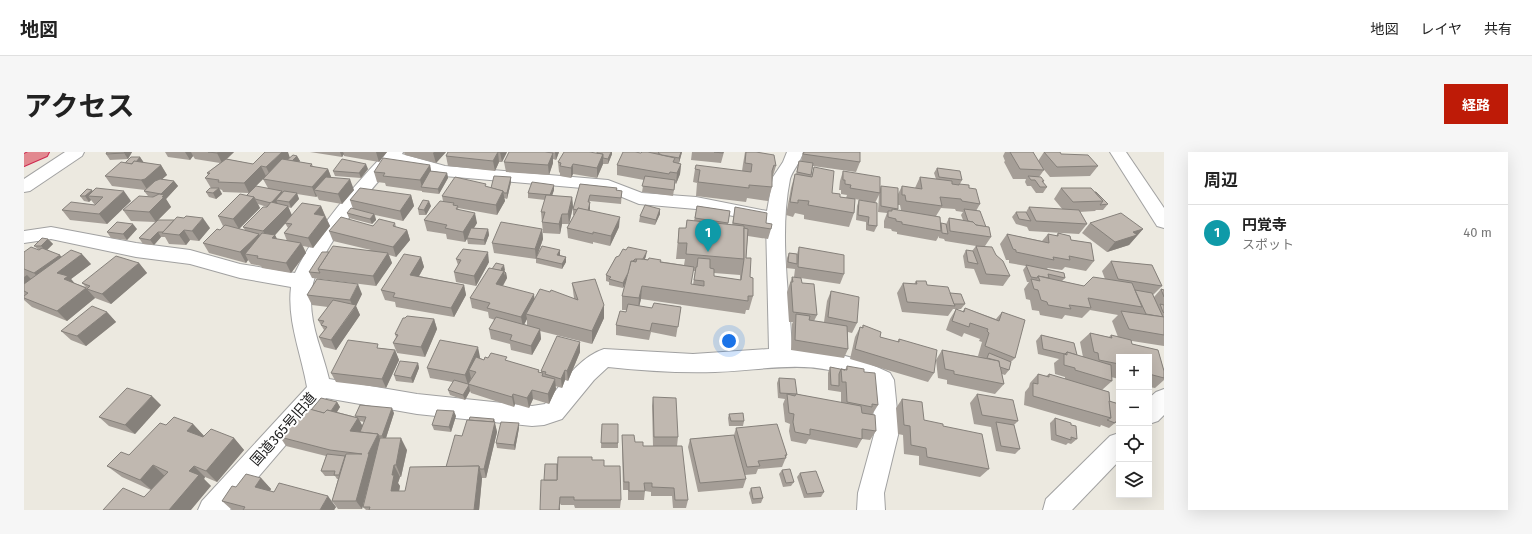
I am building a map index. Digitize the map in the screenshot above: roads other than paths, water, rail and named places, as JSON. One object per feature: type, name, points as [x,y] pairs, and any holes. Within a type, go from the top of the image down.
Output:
[{"type":"highway","points":[[24,161],[41,152]]},
{"type":"street","points":[[24,187],[76,152]]},
{"type":"street","points":[[781,357],[775,218],[782,177],[792,162],[795,152]]},
{"type":"street","points":[[1118,152],[1164,222]]},
{"type":"street","points":[[393,154],[444,171],[608,185],[639,198],[696,203],[775,218]]},
{"type":"street","name":"国道365号旧道","points":[[212,510],[315,395],[319,387],[301,313],[300,300],[302,281],[312,258],[325,239],[393,154]]},
{"type":"street","points":[[24,237],[51,233],[136,250],[190,257],[240,271],[302,281]]},
{"type":"street","points":[[319,387],[417,404],[532,416],[553,412],[586,373],[604,358],[666,364],[759,360],[797,356],[848,366],[870,373],[882,380],[887,431],[871,501]]},
{"type":"street","points":[[1152,411],[1164,399]]},
{"type":"street","points":[[1056,508],[1116,447]]},
{"type":"place","name":"円覚寺","points":[[708,252]]}]
